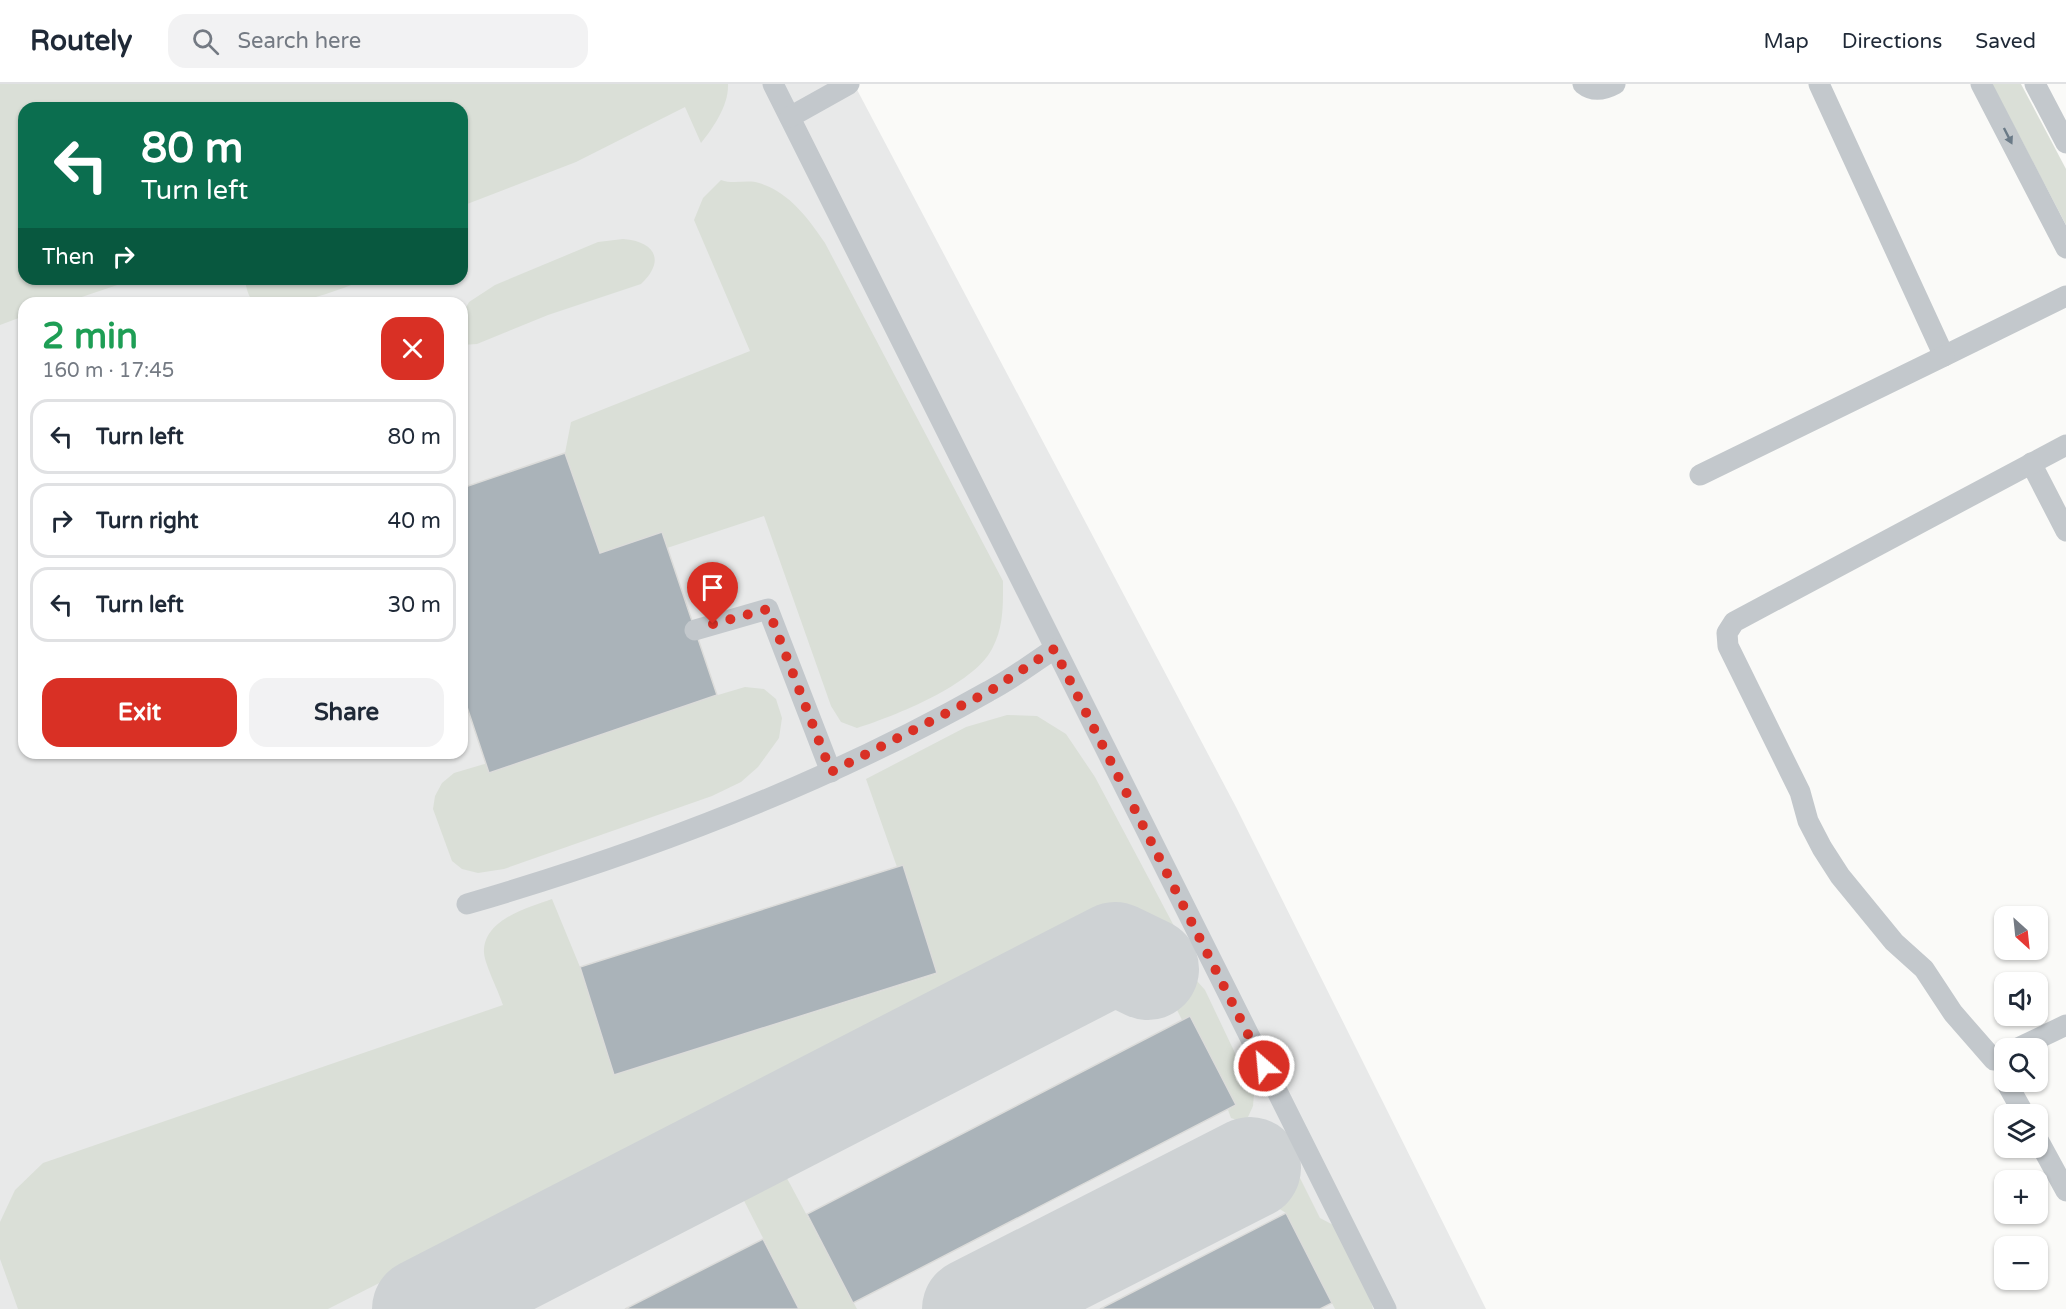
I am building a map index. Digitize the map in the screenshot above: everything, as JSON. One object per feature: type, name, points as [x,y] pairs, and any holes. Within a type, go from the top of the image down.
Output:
[{"type":"lane","points":[[773,84],[1386,1309]]},
{"type":"lane","points":[[790,117],[849,84]]},
{"type":"lane","points":[[1583,84],[1589,89],[1606,89],[1615,84]]},
{"type":"lane","points":[[1819,84],[1944,356]]},
{"type":"lane","points":[[1981,84],[2066,248]]},
{"type":"lane","points":[[2035,84],[2066,142]]},
{"type":"lane","points":[[1700,475],[2066,296]]},
{"type":"lane","points":[[1994,1057],[1953,1013],[1924,969],[1894,942],[1840,876],[1822,848],[1808,821],[1800,792],[1728,646],[1727,633],[1734,622],[2066,445]]},
{"type":"lane","points":[[2031,464],[2066,531]]},
{"type":"lane","points":[[695,630],[768,609],[831,772]]},
{"type":"lane","points":[[467,904],[630,851],[831,772],[990,691],[1054,649]]},
{"type":"lane","points":[[2038,1038],[2066,1024]]},
{"type":"lane","points":[[2048,1158],[2066,1191]]},
{"type":"shaded area","points":[[0,84],[854,84],[1236,807],[1486,1309],[0,1309]]},
{"type":"shaded area","points":[[0,84],[728,84],[723,108],[701,143],[685,107],[576,162],[468,204],[468,102],[18,102],[18,285],[117,285],[82,297],[18,297],[18,318],[0,325]]},
{"type":"shaded area","points":[[1992,84],[2021,84],[2066,169],[2066,225]]},
{"type":"shaded area","points":[[721,180],[754,182],[770,187],[789,199],[819,234],[1003,581],[999,632],[992,649],[982,662],[968,675],[932,698],[857,728],[841,722],[831,706],[764,516],[667,548],[662,532],[600,553],[565,453],[571,422],[750,351],[694,220],[703,198]]},
{"type":"shaded area","points":[[623,239],[643,244],[649,248],[655,260],[649,276],[641,284],[548,315],[477,344],[468,345],[469,302],[495,285],[598,242]]},
{"type":"shaded area","points":[[246,285],[350,285],[316,297],[250,297]]},
{"type":"shaded area","points":[[745,687],[764,689],[776,699],[782,718],[779,738],[758,767],[741,782],[712,796],[504,869],[478,873],[462,869],[452,861],[433,809],[435,796],[442,783],[454,773]]},
{"type":"shaded area","points":[[1007,715],[1037,716],[1066,734],[1095,777],[1174,926],[1173,938],[1158,951],[1148,955],[1123,906],[328,1309],[18,1309],[0,1259],[0,1222],[15,1190],[43,1163],[503,1005],[485,958],[486,941],[491,931],[499,923],[531,906],[552,899],[580,967],[614,1075],[936,974],[903,865],[897,867],[866,779],[966,727]]},
{"type":"shaded area","points":[[1175,972],[1197,981],[1205,990],[1254,1093],[1253,1106],[1248,1117],[1240,1121],[1231,1118],[1228,1110],[1236,1105],[1190,1016],[1182,1020],[1161,978]]},
{"type":"shaded area","points":[[1270,1136],[1280,1143],[1289,1156],[1320,1218],[1339,1228],[1373,1309],[1335,1309],[1286,1213],[1278,1208],[1252,1156],[1252,1147],[1257,1139]]},
{"type":"shaded area","points":[[774,1154],[857,1309],[799,1309],[732,1177]]},
{"type":"building","points":[[565,453],[600,553],[662,532],[717,695],[489,773],[468,710],[468,486]]},
{"type":"building","points":[[903,865],[937,973],[614,1075],[580,967]]},
{"type":"building","points":[[1190,1016],[1236,1105],[853,1303],[807,1214]]},
{"type":"building","points":[[1286,1213],[1332,1303],[1320,1309],[1100,1309]]},
{"type":"building","points":[[763,1239],[799,1309],[625,1309]]},
{"type":"taxiway","points":[[423,1309],[1115,953],[1148,969]]},
{"type":"taxiway","points":[[973,1309],[1250,1168]]},
{"type":"route","points":[[713,624],[768,609],[831,772],[990,691],[1054,649],[1264,1066]]}]
